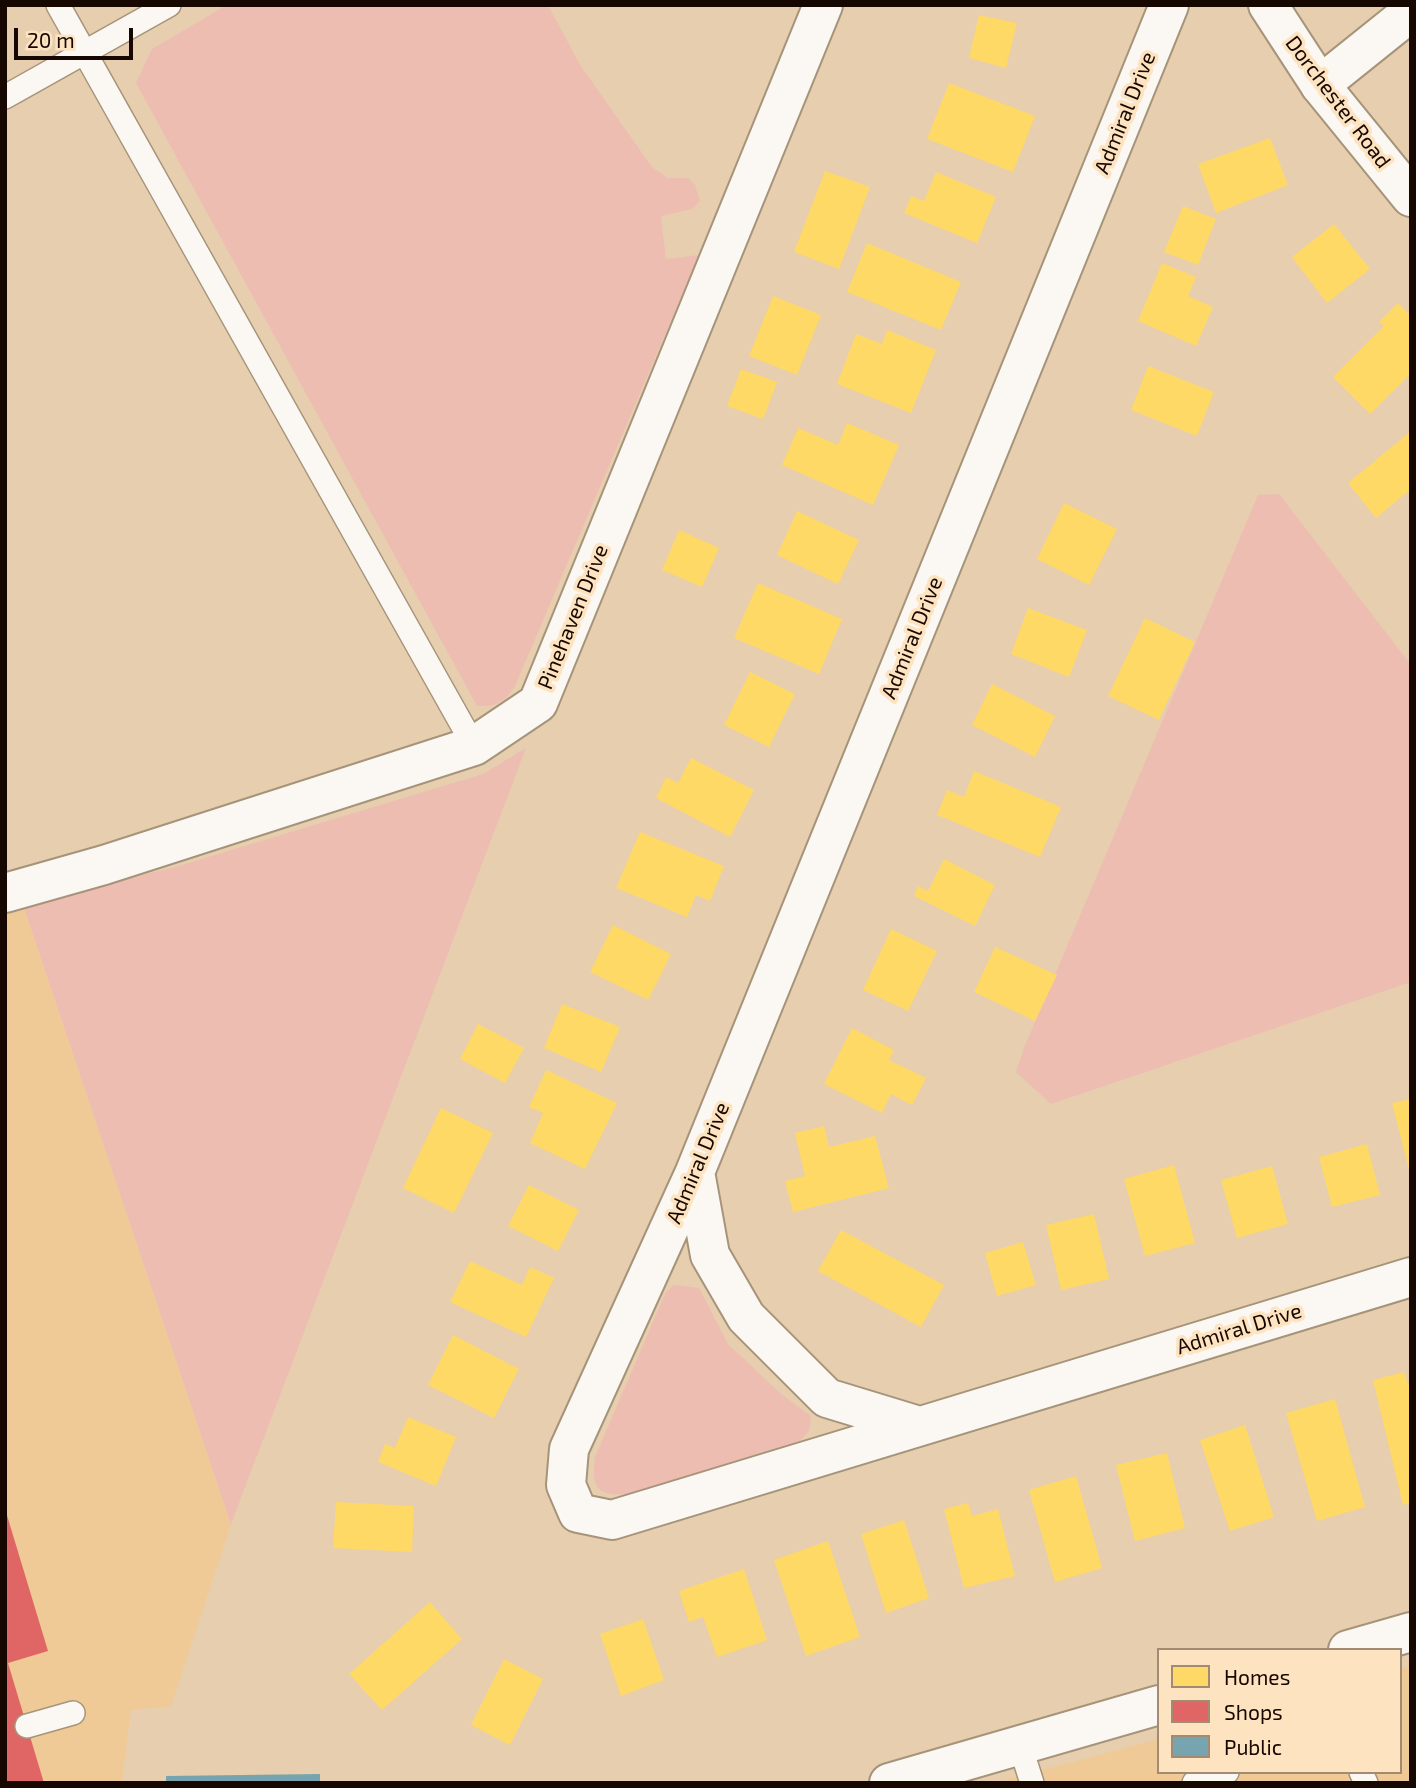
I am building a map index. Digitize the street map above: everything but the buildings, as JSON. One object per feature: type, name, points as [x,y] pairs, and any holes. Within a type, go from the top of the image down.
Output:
[{"type":"street","name":"Pinehaven Drive","points":[[5,893],[474,746],[538,703],[823,5]]},
{"type":"street","name":"Admiral Drive","points":[[1169,5],[695,1172],[569,1450],[566,1485],[578,1513],[612,1520],[1411,1277]]},
{"type":"street","name":"Dorchester Road","points":[[1268,5],[1320,85],[1411,197]]},
{"type":"street","points":[[1320,85],[1411,12]]},
{"type":"street","points":[[695,1172],[710,1255],[746,1317],[827,1398],[919,1426]]},
{"type":"street","points":[[1355,1648],[1411,1632]]},
{"type":"street","points":[[899,1781],[1157,1706]]},
{"type":"lane","points":[[58,5],[474,746]]},
{"type":"lane","points":[[5,97],[169,5]]},
{"type":"lane","points":[[27,1726],[73,1713]]},
{"type":"lane","points":[[1020,1745],[1032,1783]]},
{"type":"lane","points":[[1194,1783],[1221,1774]]},
{"type":"shaded area","points":[[227,5],[548,5],[580,65],[652,167],[668,178],[688,178],[695,185],[700,201],[692,209],[661,216],[666,259],[699,255],[515,686],[504,700],[490,706],[477,706],[136,83],[152,49]]},
{"type":"shaded area","points":[[1279,494],[1411,665],[1411,982],[1051,1104],[1016,1072],[1024,1048],[1258,495]]},
{"type":"shaded area","points":[[526,748],[231,1524],[24,908],[78,890],[172,868],[483,774]]},
{"type":"shaded area","points":[[24,908],[231,1524],[171,1706],[131,1710],[122,1783],[5,1783],[5,913]]},
{"type":"shaded area","points":[[673,1285],[699,1288],[728,1344],[781,1394],[811,1416],[809,1431],[798,1443],[629,1494],[603,1492],[598,1488],[594,1476],[595,1457],[665,1294]]},
{"type":"shaded area","points":[[1411,1666],[1411,1783],[994,1783],[1157,1740],[1157,1774],[1402,1774],[1402,1668]]}]
